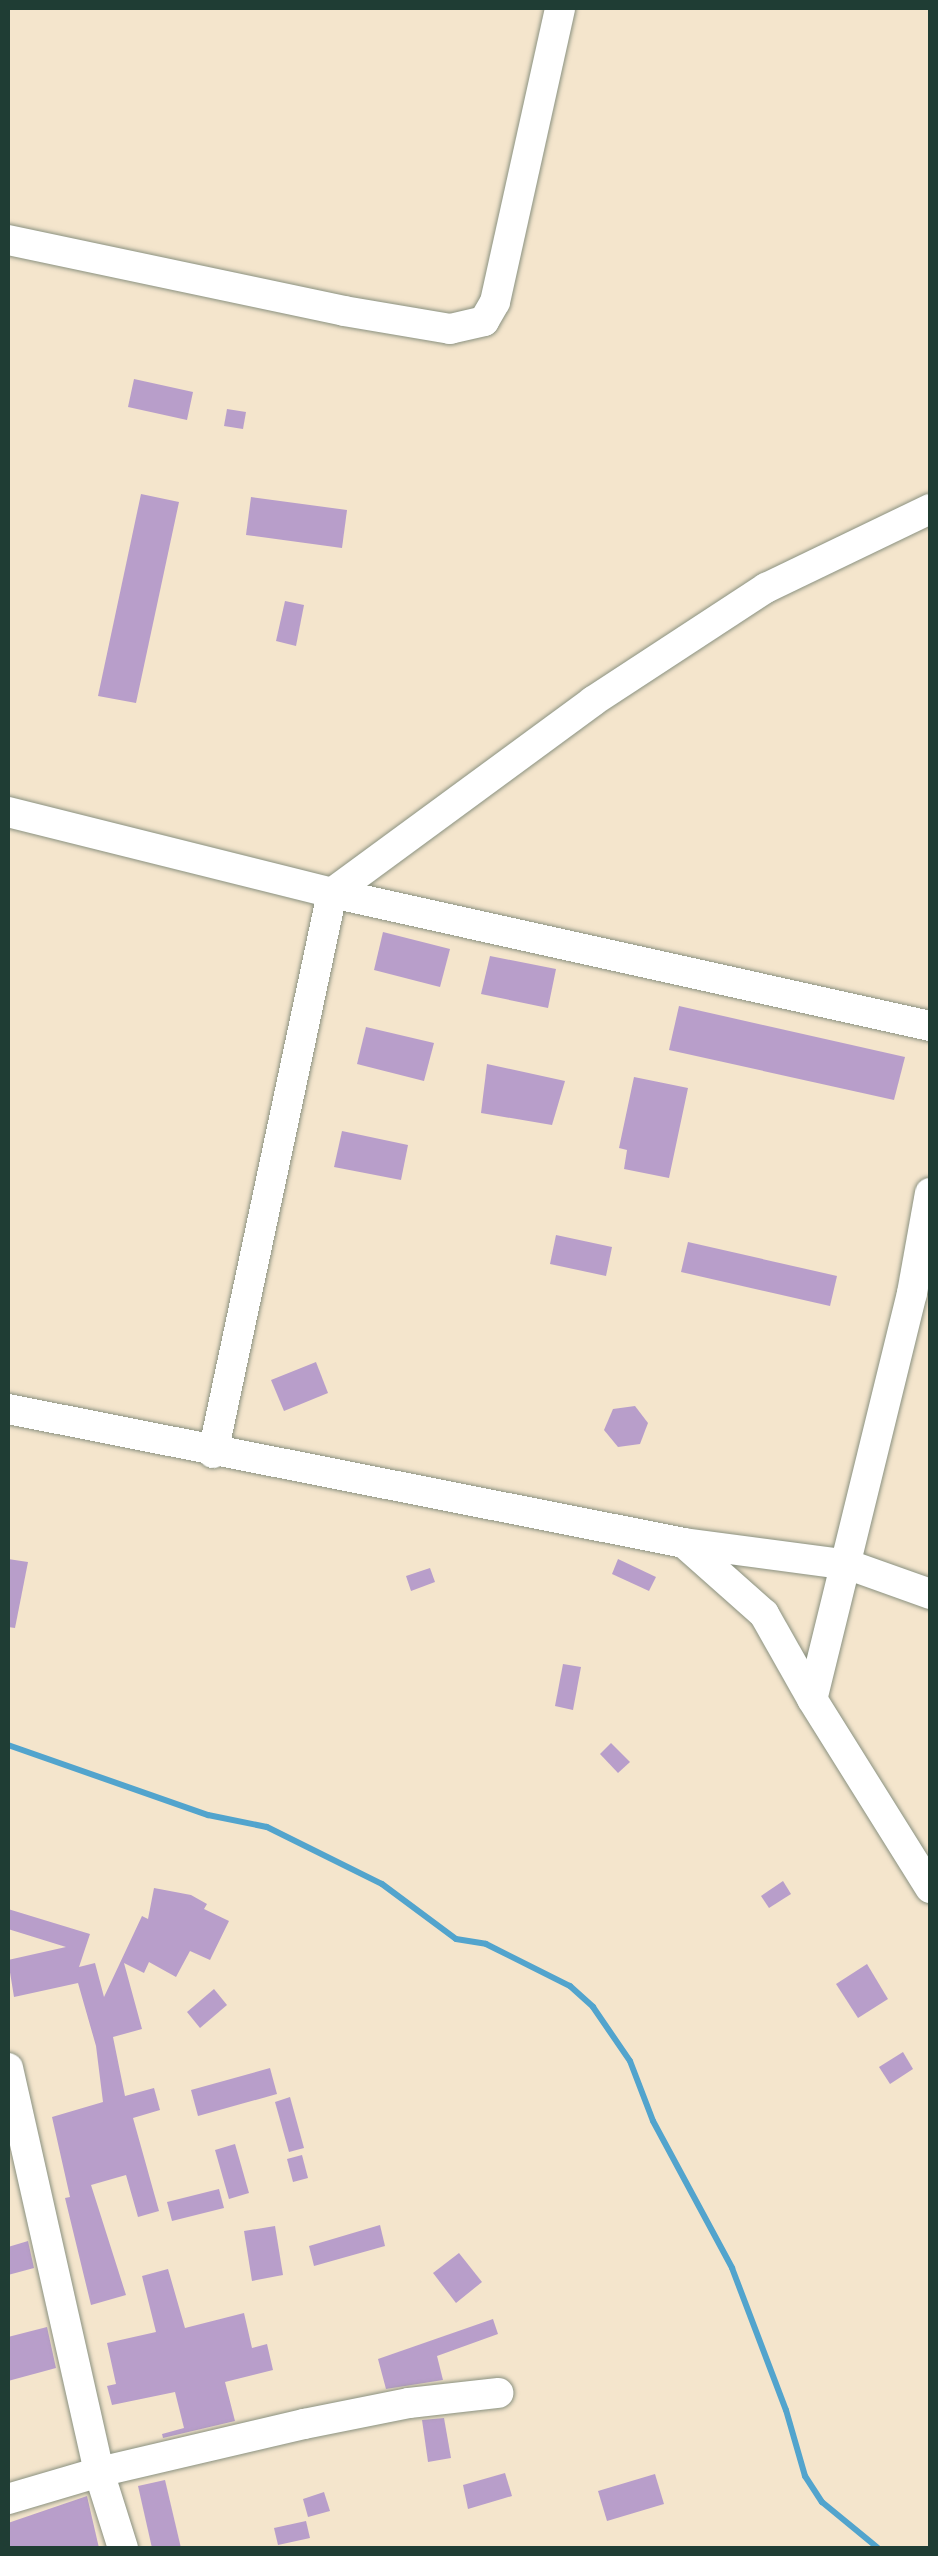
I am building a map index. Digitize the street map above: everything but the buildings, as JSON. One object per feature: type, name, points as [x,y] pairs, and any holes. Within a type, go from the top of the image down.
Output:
[{"type":"street","points":[[8,240],[397,320],[450,329],[484,321],[496,302],[560,8]]},
{"type":"street","points":[[213,1452],[332,893],[593,701],[766,588],[930,509]]},
{"type":"street","points":[[8,812],[332,893],[930,1026]]},
{"type":"street","points":[[812,1699],[849,1565],[912,1294],[930,1194]]},
{"type":"street","points":[[8,1409],[684,1543],[849,1565],[930,1594]]},
{"type":"street","points":[[684,1543],[764,1614],[930,1888]]},
{"type":"street","points":[[8,2068],[99,2472],[123,2548]]},
{"type":"street","points":[[8,2499],[99,2472],[409,2403],[498,2393]]},
{"type":"waterway","points":[[8,1745],[208,1815],[267,1827],[382,1884],[456,1939],[486,1944],[570,1986],[593,2007],[630,2061],[653,2121],[732,2268],[786,2410],[805,2476],[822,2502],[878,2548]]}]
